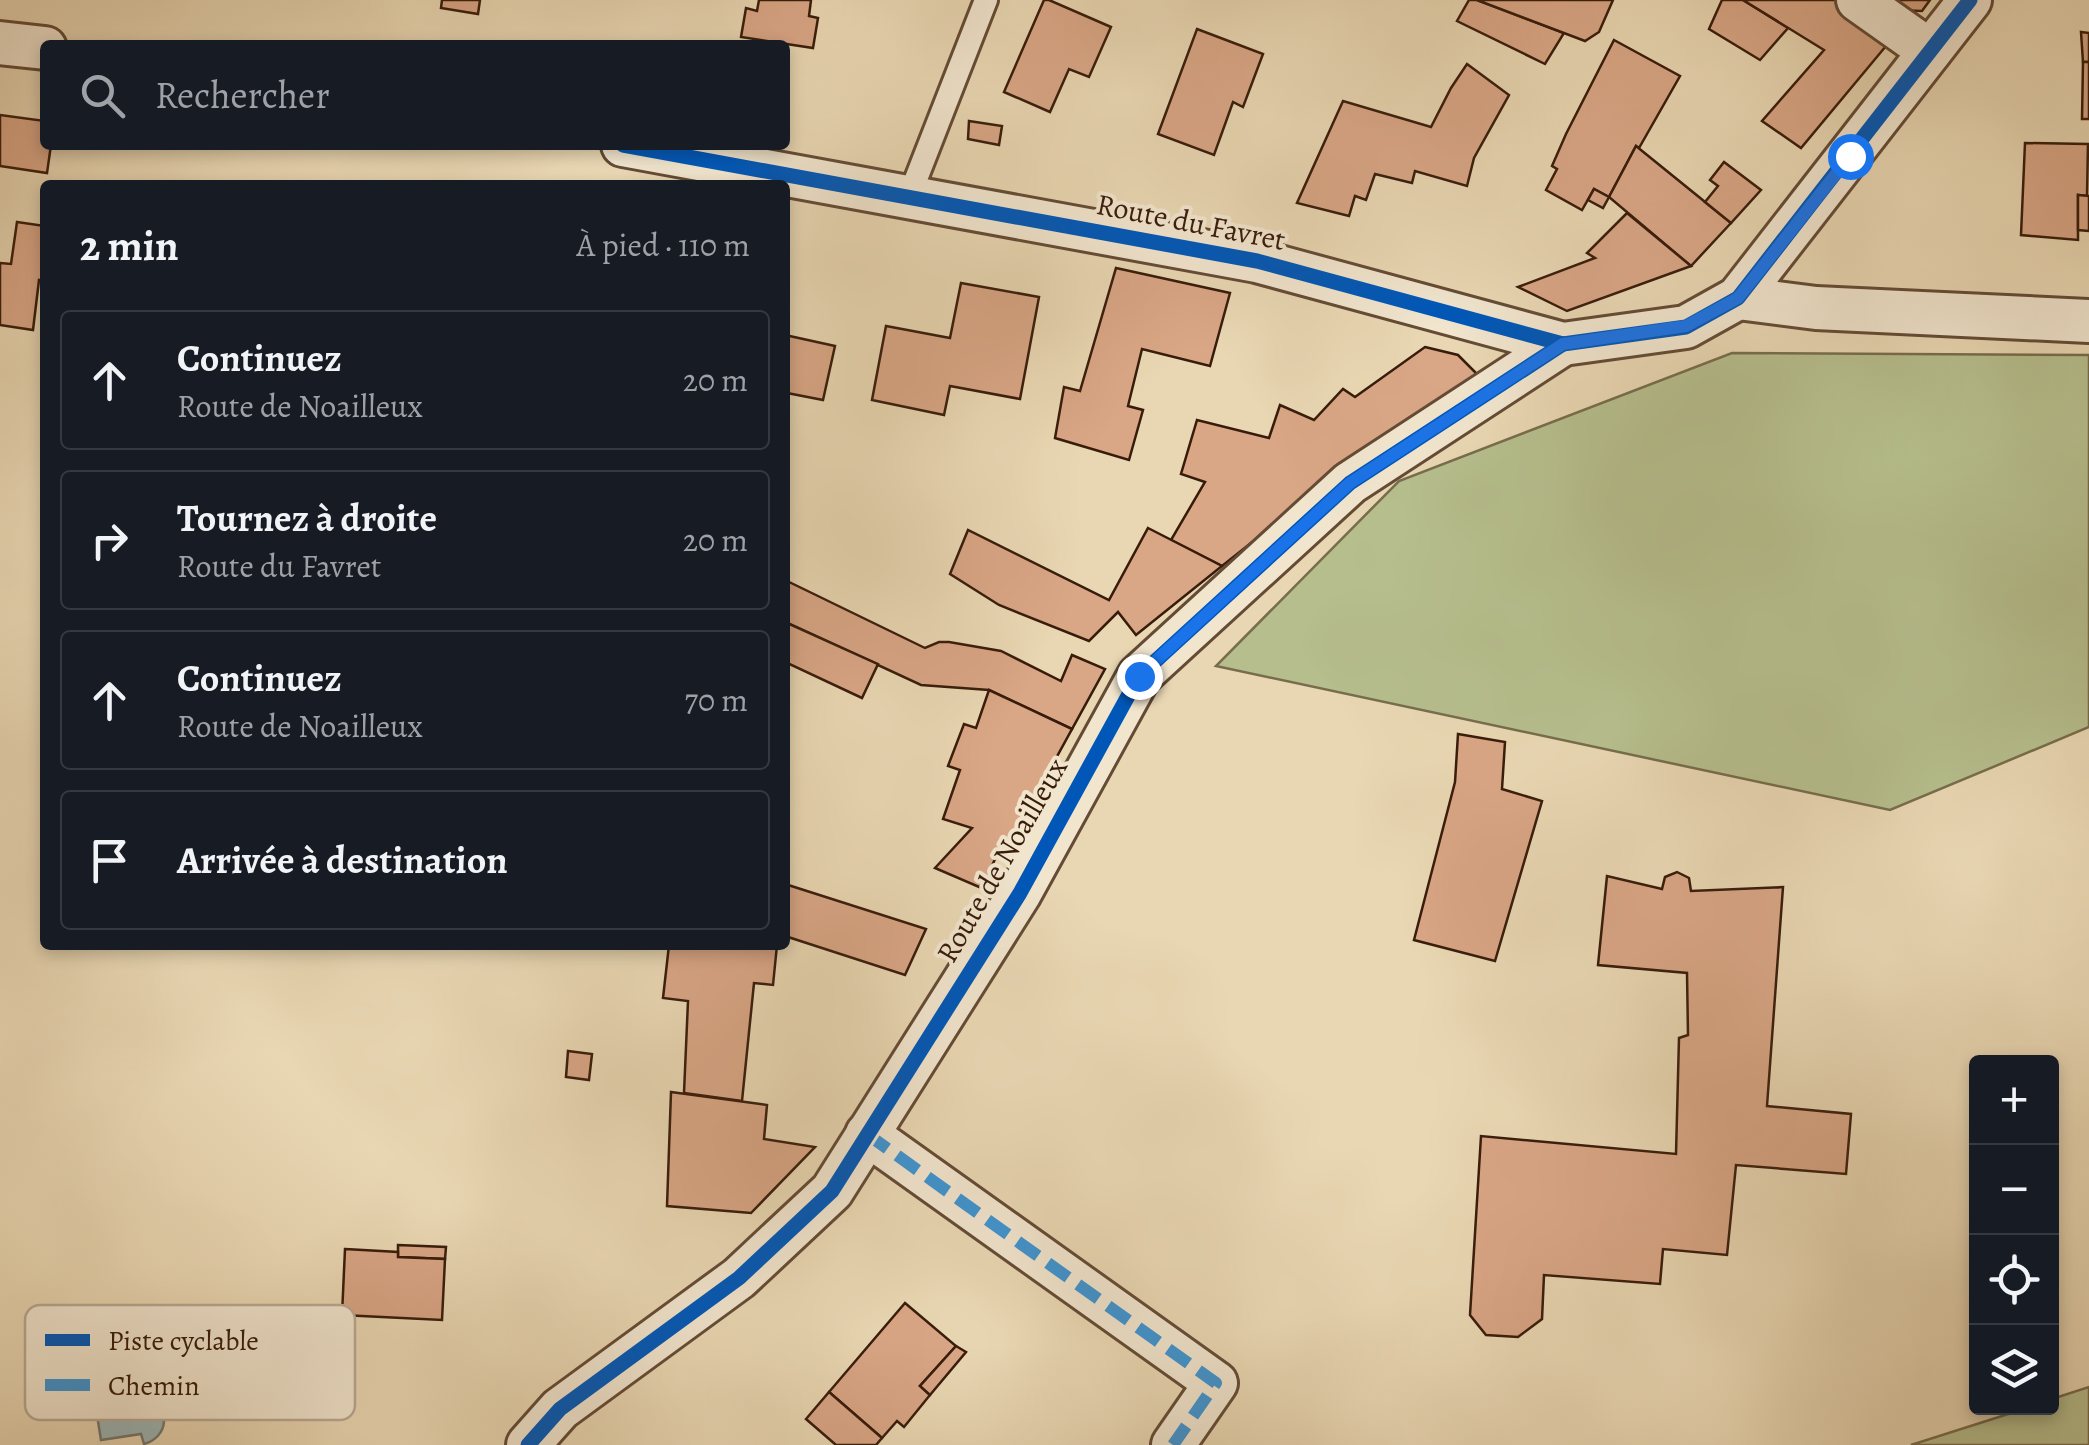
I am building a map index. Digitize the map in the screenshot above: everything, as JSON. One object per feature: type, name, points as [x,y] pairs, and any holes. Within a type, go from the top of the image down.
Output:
[{"type":"street","points":[[1858,0],[1930,52]]},
{"type":"street","points":[[1738,298],[1970,0]]},
{"type":"street","points":[[0,43],[40,47]]},
{"type":"street","name":"Route du Favret","points":[[650,150],[1256,260],[1563,344],[1686,326],[1738,298]]},
{"type":"street","points":[[1738,298],[1816,308],[2089,321]]},
{"type":"street","name":"Route de Noailleux","points":[[528,1445],[560,1409],[738,1278],[832,1190],[1020,893],[1139,676],[1350,483],[1563,344]]},
{"type":"street","points":[[868,1134],[1216,1383],[1173,1445]]},
{"type":"lane","points":[[909,197],[986,0]]},
{"type":"green space","points":[[1732,353],[2089,355],[2089,727],[1890,810],[1216,666],[1399,481]]},
{"type":"green space","points":[[2089,1387],[2089,1445],[1911,1445],[2005,1415],[2059,1415],[2059,1397]]},
{"type":"water","points":[[98,1420],[164,1422],[158,1436],[144,1444],[141,1434],[101,1440]]},
{"type":"building","points":[[442,0],[480,0],[478,14],[441,8]]},
{"type":"building","points":[[759,0],[811,0],[809,16],[818,18],[813,48],[790,44],[790,40],[741,37],[746,8],[757,11]]},
{"type":"building","points":[[1044,0],[1111,27],[1089,77],[1069,69],[1050,112],[1004,92]]},
{"type":"building","points":[[1469,0],[1564,33],[1545,64],[1457,21]]},
{"type":"building","points":[[1477,0],[1613,0],[1599,32],[1585,41]]},
{"type":"building","points":[[1722,0],[1743,0],[1788,28],[1760,60],[1709,29]]},
{"type":"building","points":[[1743,0],[1840,0],[1863,14],[1886,46],[1801,148],[1762,121],[1824,50]]},
{"type":"building","points":[[1891,0],[1930,0],[1922,11],[1894,10]]},
{"type":"building","points":[[1197,29],[1263,54],[1243,107],[1233,102],[1214,155],[1158,134]]},
{"type":"building","points":[[2081,32],[2089,33],[2089,62],[2083,62]]},
{"type":"building","points":[[1614,40],[1680,76],[1609,197],[1594,189],[1582,210],[1546,190],[1557,169],[1552,166],[1566,134]]},
{"type":"building","points":[[2083,62],[2089,62],[2089,119],[2082,119]]},
{"type":"building","points":[[1467,64],[1509,95],[1474,158],[1467,186],[1415,171],[1412,183],[1375,174],[1366,200],[1355,196],[1349,216],[1297,203],[1343,101],[1431,127]]},
{"type":"building","points":[[0,115],[40,120],[40,150],[50,150],[47,173],[0,166]]},
{"type":"building","points":[[969,121],[1002,126],[999,145],[968,139]]},
{"type":"building","points":[[2025,143],[2088,144],[2087,196],[2078,195],[2078,240],[2021,235]]},
{"type":"building","points":[[1636,146],[1731,223],[1691,266],[1609,197]]},
{"type":"building","points":[[1724,162],[1761,190],[1731,223],[1705,202],[1718,186],[1710,180]]},
{"type":"building","points":[[1594,189],[1609,197],[1603,208],[1588,200]]},
{"type":"building","points":[[2078,195],[2089,196],[2089,231],[2078,230]]},
{"type":"building","points":[[1627,213],[1691,266],[1567,311],[1518,287],[1595,258],[1587,253]]},
{"type":"building","points":[[17,222],[40,225],[40,280],[33,330],[0,325],[0,263],[11,264]]},
{"type":"building","points":[[1116,268],[1230,293],[1210,366],[1142,349],[1128,406],[1143,410],[1129,460],[1055,438],[1064,387],[1080,391]]},
{"type":"building","points":[[961,283],[1039,297],[1020,399],[950,386],[944,415],[872,400],[886,326],[950,338]]},
{"type":"building","points":[[790,336],[835,346],[823,400],[790,394]]},
{"type":"building","points":[[1425,347],[1458,355],[1477,374],[1448,402],[1352,456],[1351,464],[1222,566],[1171,540],[1205,482],[1181,474],[1197,420],[1269,438],[1280,405],[1314,420],[1343,389],[1355,397]]},
{"type":"building","points":[[1148,528],[1222,566],[1136,635],[1118,612],[1089,641],[999,605],[950,574],[968,530],[1109,600]]},
{"type":"building","points":[[790,582],[925,648],[949,642],[1001,651],[1061,681],[1072,655],[1105,669],[1072,729],[989,690],[921,685],[790,624]]},
{"type":"building","points":[[790,624],[878,664],[862,698],[790,664]]},
{"type":"building","points":[[989,690],[1072,729],[1008,846],[1002,843],[979,887],[935,868],[972,828],[943,819],[960,770],[948,766],[964,724],[976,728]]},
{"type":"building","points":[[1458,734],[1505,742],[1502,789],[1542,801],[1495,961],[1414,940],[1455,782]]},
{"type":"building","points":[[1677,872],[1689,878],[1691,891],[1783,887],[1767,1106],[1851,1114],[1846,1174],[1736,1165],[1727,1255],[1663,1249],[1660,1284],[1544,1275],[1542,1319],[1518,1337],[1486,1335],[1470,1315],[1481,1136],[1676,1154],[1679,1038],[1688,1035],[1687,973],[1598,965],[1607,876],[1662,889],[1665,877]]},
{"type":"building","points":[[790,886],[926,929],[905,975],[790,938]]},
{"type":"building","points":[[668,950],[776,950],[773,985],[754,983],[742,1101],[684,1093],[688,1001],[663,998]]},
{"type":"building","points":[[568,1051],[592,1054],[589,1080],[566,1077]]},
{"type":"building","points":[[671,1092],[767,1105],[764,1139],[815,1147],[751,1213],[667,1206]]},
{"type":"building","points":[[398,1245],[446,1247],[445,1259],[398,1257]]},
{"type":"building","points":[[345,1249],[445,1259],[442,1320],[355,1316],[355,1305],[342,1305]]},
{"type":"building","points":[[905,1303],[956,1346],[920,1386],[930,1395],[904,1427],[897,1421],[882,1438],[829,1392]]},
{"type":"building","points":[[956,1346],[966,1352],[930,1395],[920,1386]]},
{"type":"building","points":[[829,1392],[882,1438],[876,1445],[836,1445],[806,1419]]},
{"type":"marked path","points":[[867,1134],[1216,1383],[1173,1445]]},
{"type":"cycle path","points":[[650,150],[1257,261],[1563,344],[1686,327],[1738,298],[1970,0]]},
{"type":"cycle path","points":[[528,1445],[560,1409],[739,1278],[832,1191],[1020,893],[1139,676],[1350,483],[1563,344]]},
{"type":"route","points":[[1139,676],[1350,483],[1563,344],[1686,326],[1738,298],[1850,156]]}]
